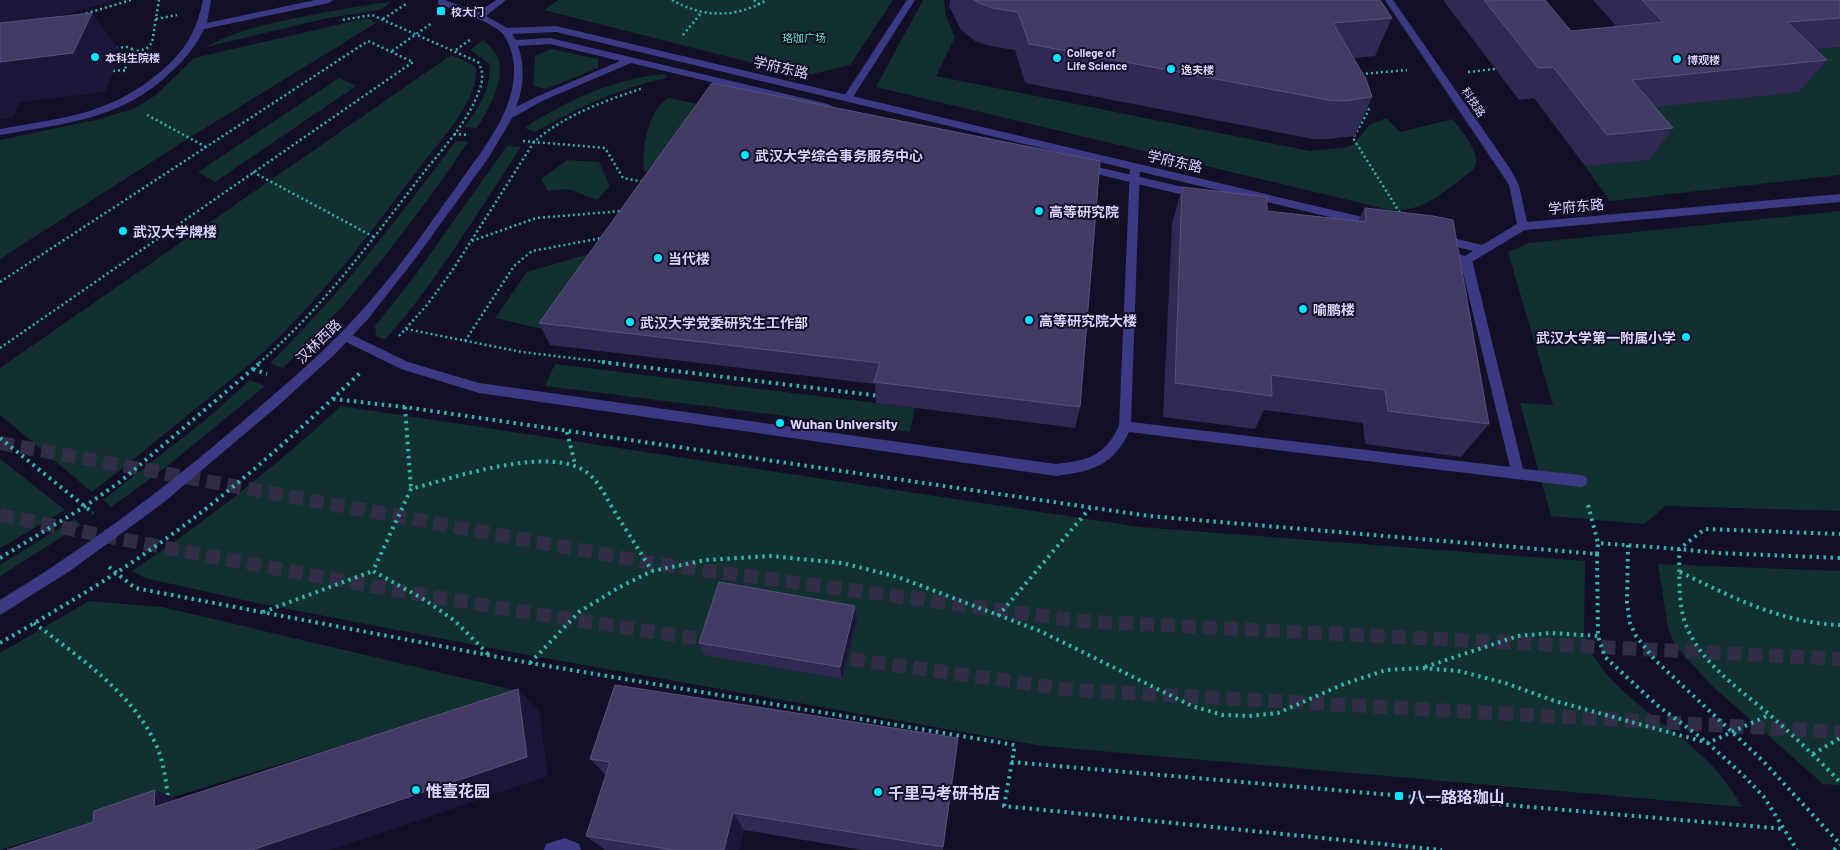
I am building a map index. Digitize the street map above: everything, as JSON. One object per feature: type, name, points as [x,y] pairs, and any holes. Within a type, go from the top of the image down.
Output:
[{"type":"street","points":[[0,132],[109,108],[138,95],[170,69],[195,39],[201,27],[207,0]]},
{"type":"street","points":[[201,27],[329,0]]},
{"type":"street","points":[[478,17],[502,0]]},
{"type":"street","points":[[848,98],[911,0]]},
{"type":"street","name":"科技路","points":[[1389,0],[1514,186],[1523,226]]},
{"type":"street","points":[[440,1],[505,30]]},
{"type":"street","name":"学府东路","points":[[505,30],[556,29],[1383,226]]},
{"type":"street","name":"汉林西路","points":[[0,608],[89,550],[155,503],[295,385],[358,323],[428,233],[489,149],[508,116],[518,82],[517,63],[512,42],[505,30]]},
{"type":"street","name":"学府东路","points":[[512,42],[550,41],[842,111]]},
{"type":"street","points":[[508,116],[539,99],[630,60]]},
{"type":"street","name":"学府东路","points":[[1069,164],[1211,198]]},
{"type":"street","points":[[344,336],[405,366],[479,388],[1056,470],[1090,464],[1105,457],[1114,448],[1125,426],[1136,167]]},
{"type":"street","name":"学府东路","points":[[1466,260],[1523,226],[1840,198]]},
{"type":"street","points":[[1412,232],[1482,249]]},
{"type":"street","points":[[1438,253],[1466,260],[1518,473]]},
{"type":"street","points":[[1125,426],[1581,480]]},
{"type":"street","points":[[552,850],[565,846],[572,850]]},
{"type":"path","points":[[79,15],[131,0]]},
{"type":"path","points":[[132,52],[146,49],[152,43],[159,0]]},
{"type":"path","points":[[672,0],[684,8],[701,13],[721,14],[742,12],[767,0]]},
{"type":"path","points":[[754,0],[760,5]]},
{"type":"path","points":[[382,19],[406,4]]},
{"type":"path","points":[[392,51],[456,8]]},
{"type":"path","points":[[0,558],[84,507],[121,481],[299,327],[374,238],[454,134],[477,97],[483,76],[483,68],[478,62],[456,50],[368,15],[334,22]]},
{"type":"path","points":[[456,50],[478,34]]},
{"type":"path","points":[[0,282],[368,41],[413,62],[0,348]]},
{"type":"path","points":[[113,48],[127,47],[132,52]]},
{"type":"path","points":[[109,108],[132,52]]},
{"type":"path","points":[[1357,74],[1435,68]]},
{"type":"path","points":[[113,71],[125,70]]},
{"type":"path","points":[[0,643],[116,572],[167,538],[279,450],[380,354],[432,298],[472,241],[534,142],[554,127],[587,110],[642,89],[672,83],[680,72]]},
{"type":"path","points":[[124,102],[206,147]]},
{"type":"path","points":[[1365,103],[1369,110],[1352,138],[1412,232]]},
{"type":"path","points":[[454,134],[473,136]]},
{"type":"path","points":[[520,141],[605,148],[623,178],[652,184]]},
{"type":"path","points":[[253,172],[374,238]]},
{"type":"path","points":[[472,241],[536,218],[625,211]]},
{"type":"path","points":[[465,342],[514,266],[532,252],[608,237]]},
{"type":"path","points":[[405,329],[465,342],[549,356],[886,397]]},
{"type":"path","points":[[334,398],[1149,516],[1597,554]]},
{"type":"path","points":[[263,612],[373,571],[411,489],[405,407]]},
{"type":"path","points":[[567,432],[575,464]]},
{"type":"path","points":[[0,438],[96,516]]},
{"type":"path","points":[[411,489],[521,462],[547,461],[575,464],[587,472],[600,487],[652,571]]},
{"type":"path","points":[[1581,480],[1598,543],[1598,636],[1601,650],[1611,664],[1657,704],[1708,743],[1744,776],[1764,797],[1786,829],[1797,850]]},
{"type":"path","points":[[998,616],[1090,508]]},
{"type":"path","points":[[1679,549],[1705,529],[1840,534]]},
{"type":"path","points":[[1598,543],[1718,553],[1840,558]]},
{"type":"path","points":[[1628,545],[1627,602],[1630,623],[1636,636],[1654,659],[1762,760],[1840,844],[1834,850]]},
{"type":"path","points":[[1679,549],[1682,612],[1694,641],[1733,686],[1769,714],[1813,754],[1840,782]]},
{"type":"path","points":[[89,550],[134,588],[530,663],[1015,745],[1004,806],[1442,850]]},
{"type":"path","points":[[530,663],[580,612],[618,588],[652,571],[706,560],[770,556],[842,563],[898,577],[1065,643],[1192,706],[1223,715],[1249,716],[1278,713],[1344,684],[1386,670],[1422,668],[1459,671],[1505,683],[1554,701],[1708,743],[1769,714]]},
{"type":"path","points":[[373,571],[425,600],[455,621],[488,655]]},
{"type":"path","points":[[1680,572],[1762,610],[1814,624],[1840,625]]},
{"type":"path","points":[[34,623],[98,676],[139,717],[154,741],[164,768],[167,807]]},
{"type":"path","points":[[1422,668],[1518,636],[1550,633],[1598,636]]},
{"type":"path","points":[[1813,754],[1840,738]]},
{"type":"path","points":[[1011,762],[1786,829]]},
{"type":"green space","name":"珞珈广场","points":[[558,0],[893,0],[850,65],[804,76],[544,10]]},
{"type":"green space","points":[[923,0],[944,0],[946,16],[955,37],[936,76],[1310,151],[1349,147],[1355,143],[1369,125],[1386,118],[1400,132],[1453,119],[1474,151],[1476,164],[1473,170],[1444,192],[1424,204],[1402,210],[1390,210],[876,87]]},
{"type":"green space","points":[[392,2],[380,10],[328,18],[206,47],[229,36],[265,25],[335,10]]},
{"type":"green space","points":[[367,18],[376,23],[189,138],[0,259],[0,140],[100,119],[135,108],[156,95],[194,58]]},
{"type":"green space","points":[[483,40],[492,48],[498,58],[500,76],[491,104],[477,128],[465,127],[479,104],[489,80],[489,63],[470,50]]},
{"type":"green space","points":[[1840,47],[1840,175],[1610,201],[1585,166],[1648,159],[1610,112],[1816,49]]},
{"type":"green space","points":[[551,49],[598,59],[598,68],[546,89],[533,86],[535,56]]},
{"type":"green space","points":[[451,55],[472,64],[476,69],[471,94],[449,131],[388,210],[313,301],[265,351],[120,470],[92,492],[0,415],[0,368]]},
{"type":"green space","points":[[666,74],[666,78],[615,93],[535,132],[525,128],[557,108],[610,85],[647,76]]},
{"type":"green space","points":[[339,78],[356,86],[215,182],[198,172]]},
{"type":"green space","points":[[669,98],[717,108],[649,174],[644,170],[645,140],[656,110]]},
{"type":"green space","points":[[456,141],[468,142],[382,260],[334,315],[283,368],[270,363],[344,283]]},
{"type":"green space","points":[[507,146],[521,147],[456,246],[422,294],[385,340],[376,336],[375,326],[414,277]]},
{"type":"green space","points":[[567,160],[599,162],[610,186],[597,200],[568,189],[548,191],[541,179]]},
{"type":"green space","name":"武汉大学第一附属小学","points":[[1840,211],[1840,511],[1666,506],[1644,524],[1551,516],[1520,403],[1553,405],[1508,252],[1529,243]]},
{"type":"green space","points":[[620,245],[558,333],[495,318],[527,272]]},
{"type":"green space","points":[[555,364],[915,408],[910,432],[545,386]]},
{"type":"green space","points":[[250,380],[265,386],[165,468],[111,507],[103,500],[204,421]]},
{"type":"green space","points":[[341,406],[1140,527],[1585,561],[1584,632],[1591,651],[1616,684],[1712,766],[1733,792],[1742,807],[1042,746],[522,654],[262,604],[145,578],[132,571],[240,493]]},
{"type":"green space","points":[[0,459],[65,510],[0,548]]},
{"type":"green space","points":[[74,519],[81,525],[0,576],[0,565]]},
{"type":"green space","points":[[1658,564],[1840,571],[1840,785],[1823,784],[1711,685],[1675,645],[1668,628]]},
{"type":"green space","points":[[89,601],[162,607],[519,691],[0,850],[0,653]]},
{"type":"building","points":[[974,0],[1380,0],[1392,18],[1333,23],[1366,79],[1372,97],[1344,101],[1328,100],[1029,44],[1018,12],[992,8]]},
{"type":"building","points":[[1484,0],[1545,0],[1571,31],[1663,22],[1642,0],[1840,0],[1840,18],[1787,22],[1827,60],[1632,80],[1673,128],[1607,135],[1553,67],[1538,68]]},
{"type":"building","points":[[92,13],[73,53],[0,62],[0,23]]},
{"type":"building","points":[[712,83],[1100,161],[1080,407],[874,382],[880,363],[539,323]]},
{"type":"building","name":"喻鹏楼","points":[[1182,187],[1267,197],[1267,211],[1366,222],[1365,208],[1453,220],[1489,424],[1388,411],[1385,390],[1271,375],[1272,396],[1175,383]]},
{"type":"building","points":[[719,582],[855,606],[840,667],[699,643]]},
{"type":"building","points":[[615,685],[958,738],[943,847],[733,813],[724,850],[674,850],[586,836],[610,762],[590,759]]},
{"type":"building","points":[[518,689],[527,757],[252,850],[7,850],[93,822],[94,811],[155,790],[154,807]]},
{"type":"tunnel","points":[[0,443],[652,563],[1079,621],[1840,659]]},
{"type":"tunnel","points":[[0,515],[357,583],[536,614],[716,641]]},
{"type":"tunnel","points":[[830,656],[1073,690],[1840,732]]},
{"type":"place","name":"校大门","points":[[441,11]]},
{"type":"place","name":"本科生院楼","points":[[95,57]]},
{"type":"place","name":"College of Life Science","points":[[1057,58]]},
{"type":"place","name":"博观楼","points":[[1677,59]]},
{"type":"place","name":"逸夫楼","points":[[1171,69]]},
{"type":"place","name":"武汉大学综合事务服务中心","points":[[745,155]]},
{"type":"place","name":"高等研究院","points":[[1039,211]]},
{"type":"place","name":"武汉大学牌楼","points":[[123,231]]},
{"type":"place","name":"当代楼","points":[[658,258]]},
{"type":"place","name":"喻鹏楼","points":[[1303,309]]},
{"type":"place","name":"高等研究院大楼","points":[[1029,320]]},
{"type":"place","name":"武汉大学党委研究生工作部","points":[[630,322]]},
{"type":"place","name":"武汉大学第一附属小学","points":[[1686,337]]},
{"type":"place","name":"Wuhan University","points":[[780,423]]},
{"type":"place","name":"惟壹花园","points":[[416,790]]},
{"type":"place","name":"千里马考研书店","points":[[878,792]]},
{"type":"place","name":"八一路珞珈山","points":[[1399,796]]}]
